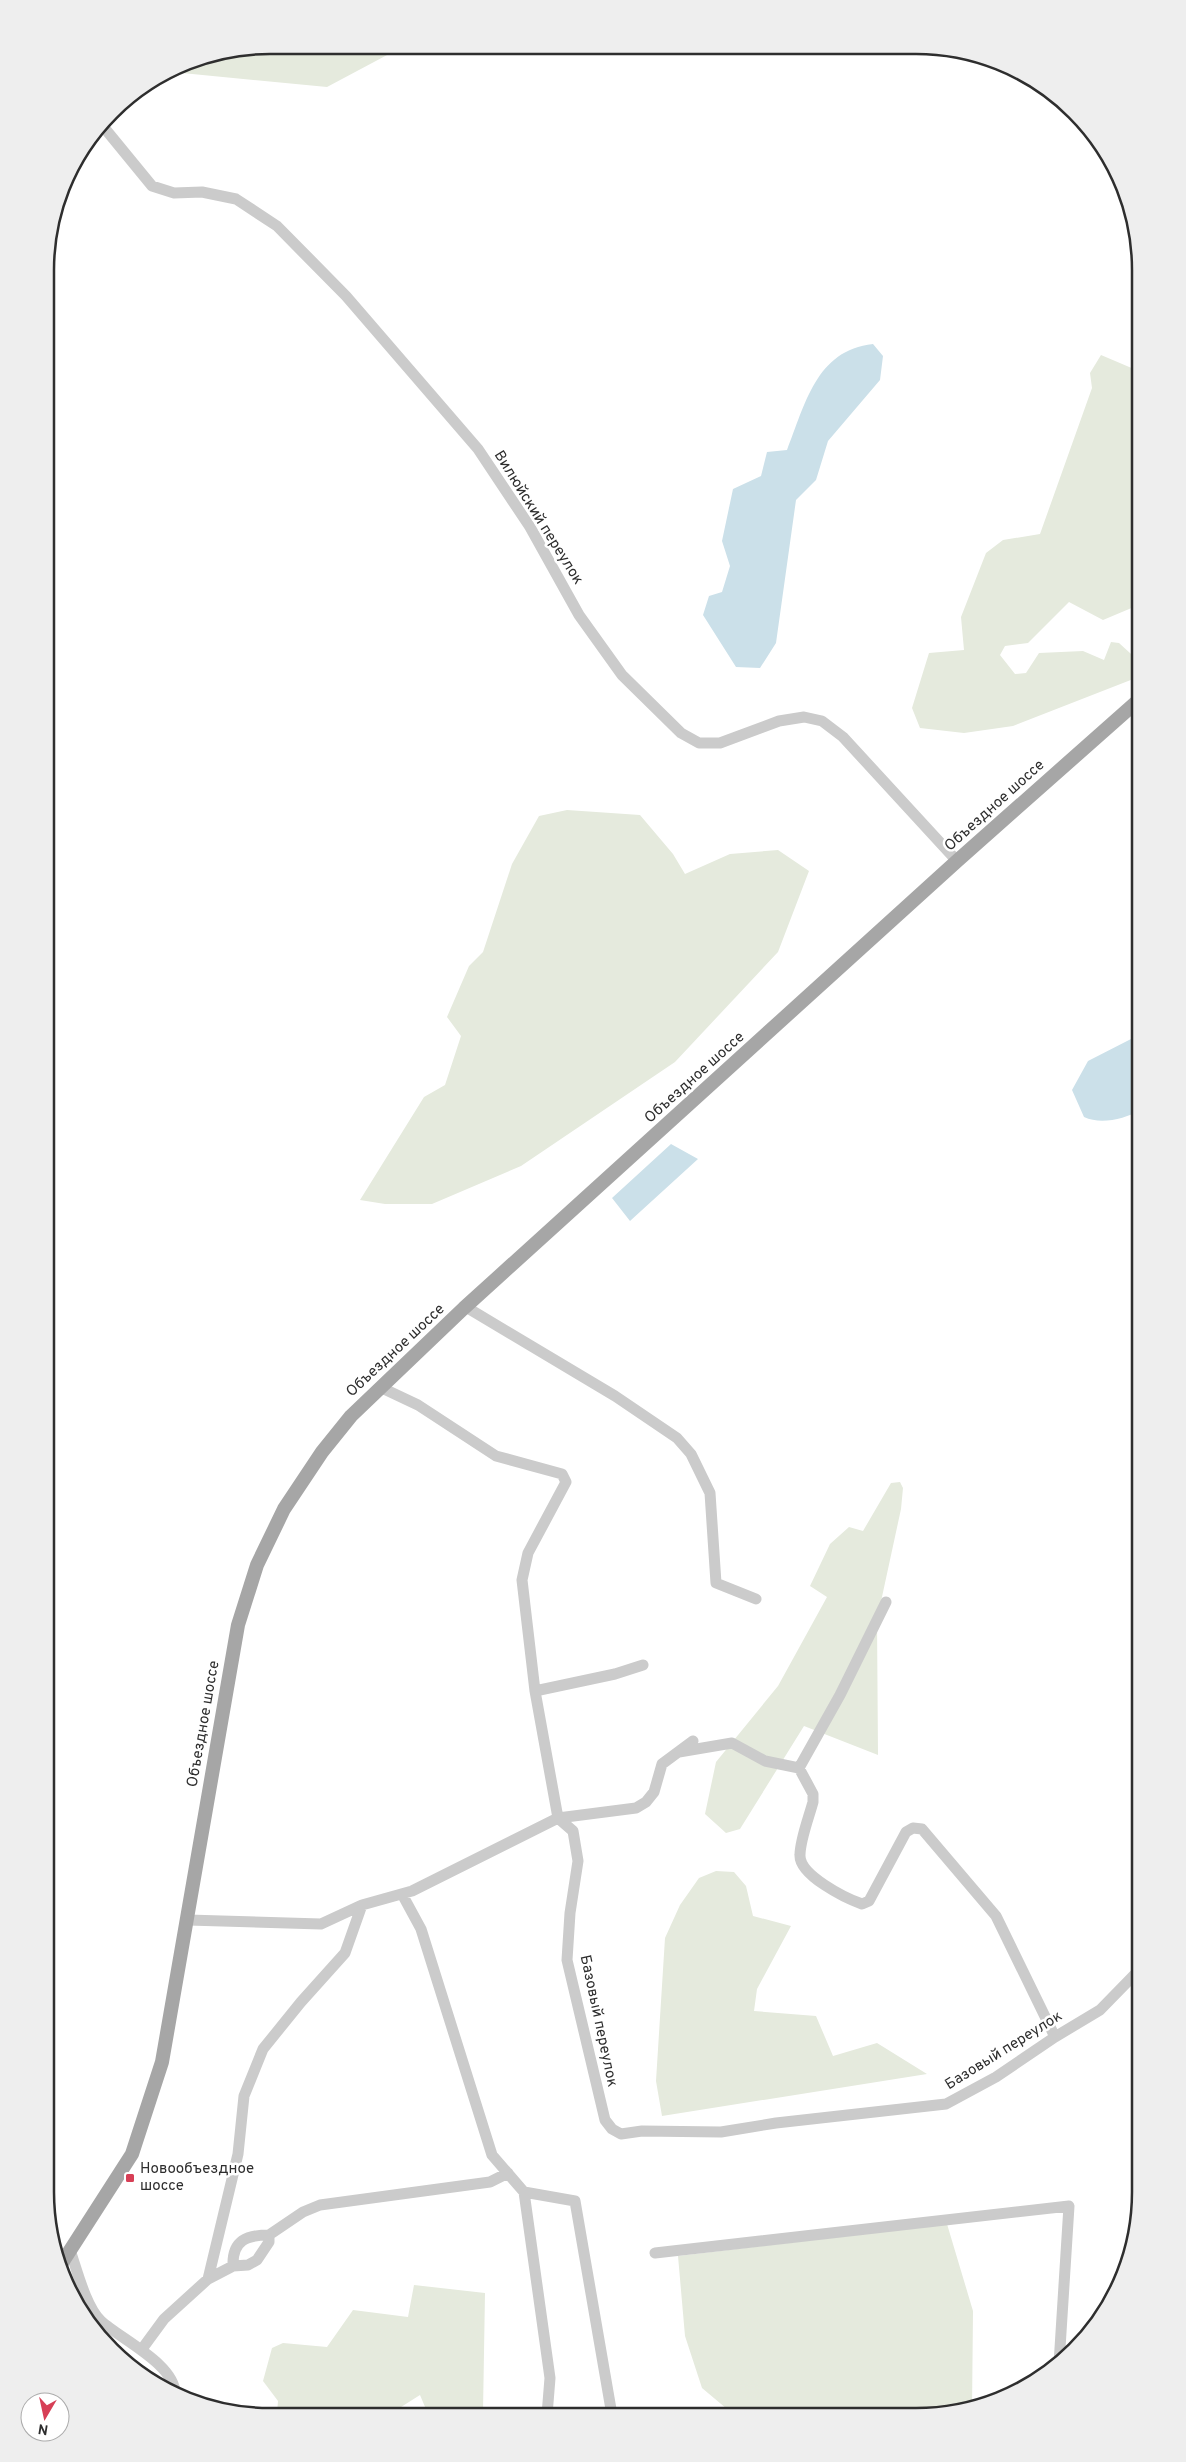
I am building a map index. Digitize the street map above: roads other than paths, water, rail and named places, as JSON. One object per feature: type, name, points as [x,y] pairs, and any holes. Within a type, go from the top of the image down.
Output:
[{"type":"main road","name":"Объездное шоссе","points":[[64,2259],[132,2154],[146,2115],[162,2062],[238,1625],[257,1565],[284,1509],[322,1452],[350,1416],[382,1388],[466,1307],[957,861],[1132,713]]},
{"type":"street","name":"Вилюйский переулок","points":[[105,130],[152,186],[174,193],[202,192],[236,199],[277,226],[346,296],[478,449],[530,527],[579,614],[622,675],[680,733],[699,744],[720,743],[779,721],[804,717],[822,721],[843,737],[957,861]]},
{"type":"street","points":[[466,1307],[614,1396],[677,1438],[691,1454],[710,1493],[716,1583],[756,1600]]},
{"type":"street","points":[[382,1388],[418,1405],[496,1456],[562,1474],[565,1478],[566,1482],[528,1553],[522,1580],[535,1691],[558,1818]]},
{"type":"street","points":[[799,1768],[840,1696],[886,1602]]},
{"type":"street","points":[[535,1691],[614,1674],[643,1665]]},
{"type":"street","points":[[188,1920],[321,1924],[362,1905],[402,1894],[558,1818],[636,1808],[646,1802],[654,1792],[662,1764],[693,1740]]},
{"type":"street","points":[[677,1752],[732,1742],[765,1761],[799,1768]]},
{"type":"street","points":[[799,1768],[813,1794],[813,1802],[800,1855],[806,1870],[813,1877],[862,1904],[869,1901],[906,1832],[913,1828],[922,1829],[996,1916],[1055,2036]]},
{"type":"street","name":"Базовый переулок","points":[[558,1818],[573,1830],[578,1861],[570,1912],[567,1960],[605,2120],[612,2129],[621,2134],[642,2131],[721,2132],[776,2123],[946,2104],[996,2077],[1055,2036],[1100,2010],[1132,1976]]},
{"type":"street","points":[[402,1894],[421,1929],[492,2155],[524,2192],[550,2378],[548,2408]]},
{"type":"street","points":[[208,2280],[238,2154],[244,2096],[263,2049],[300,2002],[345,1954],[362,1905]]},
{"type":"street","points":[[233,2266],[233,2258],[241,2241],[248,2237],[268,2235],[303,2212],[320,2205],[490,2182],[508,2173]]},
{"type":"street","points":[[524,2192],[575,2201],[611,2408]]},
{"type":"street","points":[[655,2254],[1069,2206],[1060,2354]]},
{"type":"street","points":[[142,2349],[164,2319],[208,2280],[233,2266],[248,2265],[257,2260],[269,2242],[268,2235]]},
{"type":"street","points":[[70,2250],[100,2321],[142,2349],[161,2368],[174,2386]]},
{"type":"water","points":[[873,344],[883,356],[880,380],[828,441],[816,480],[796,500],[776,643],[760,668],[736,667],[703,615],[709,596],[722,592],[730,566],[722,541],[733,489],[761,476],[767,452],[787,450],[807,398],[825,368],[838,357],[854,348]]},
{"type":"water","points":[[1132,1039],[1132,1114],[1105,1121],[1084,1117],[1072,1090],[1088,1061]]},
{"type":"water","points":[[671,1144],[698,1159],[630,1221],[612,1198]]},
{"type":"place","name":"Новообъездное шоссе","points":[[130,2178]]}]
